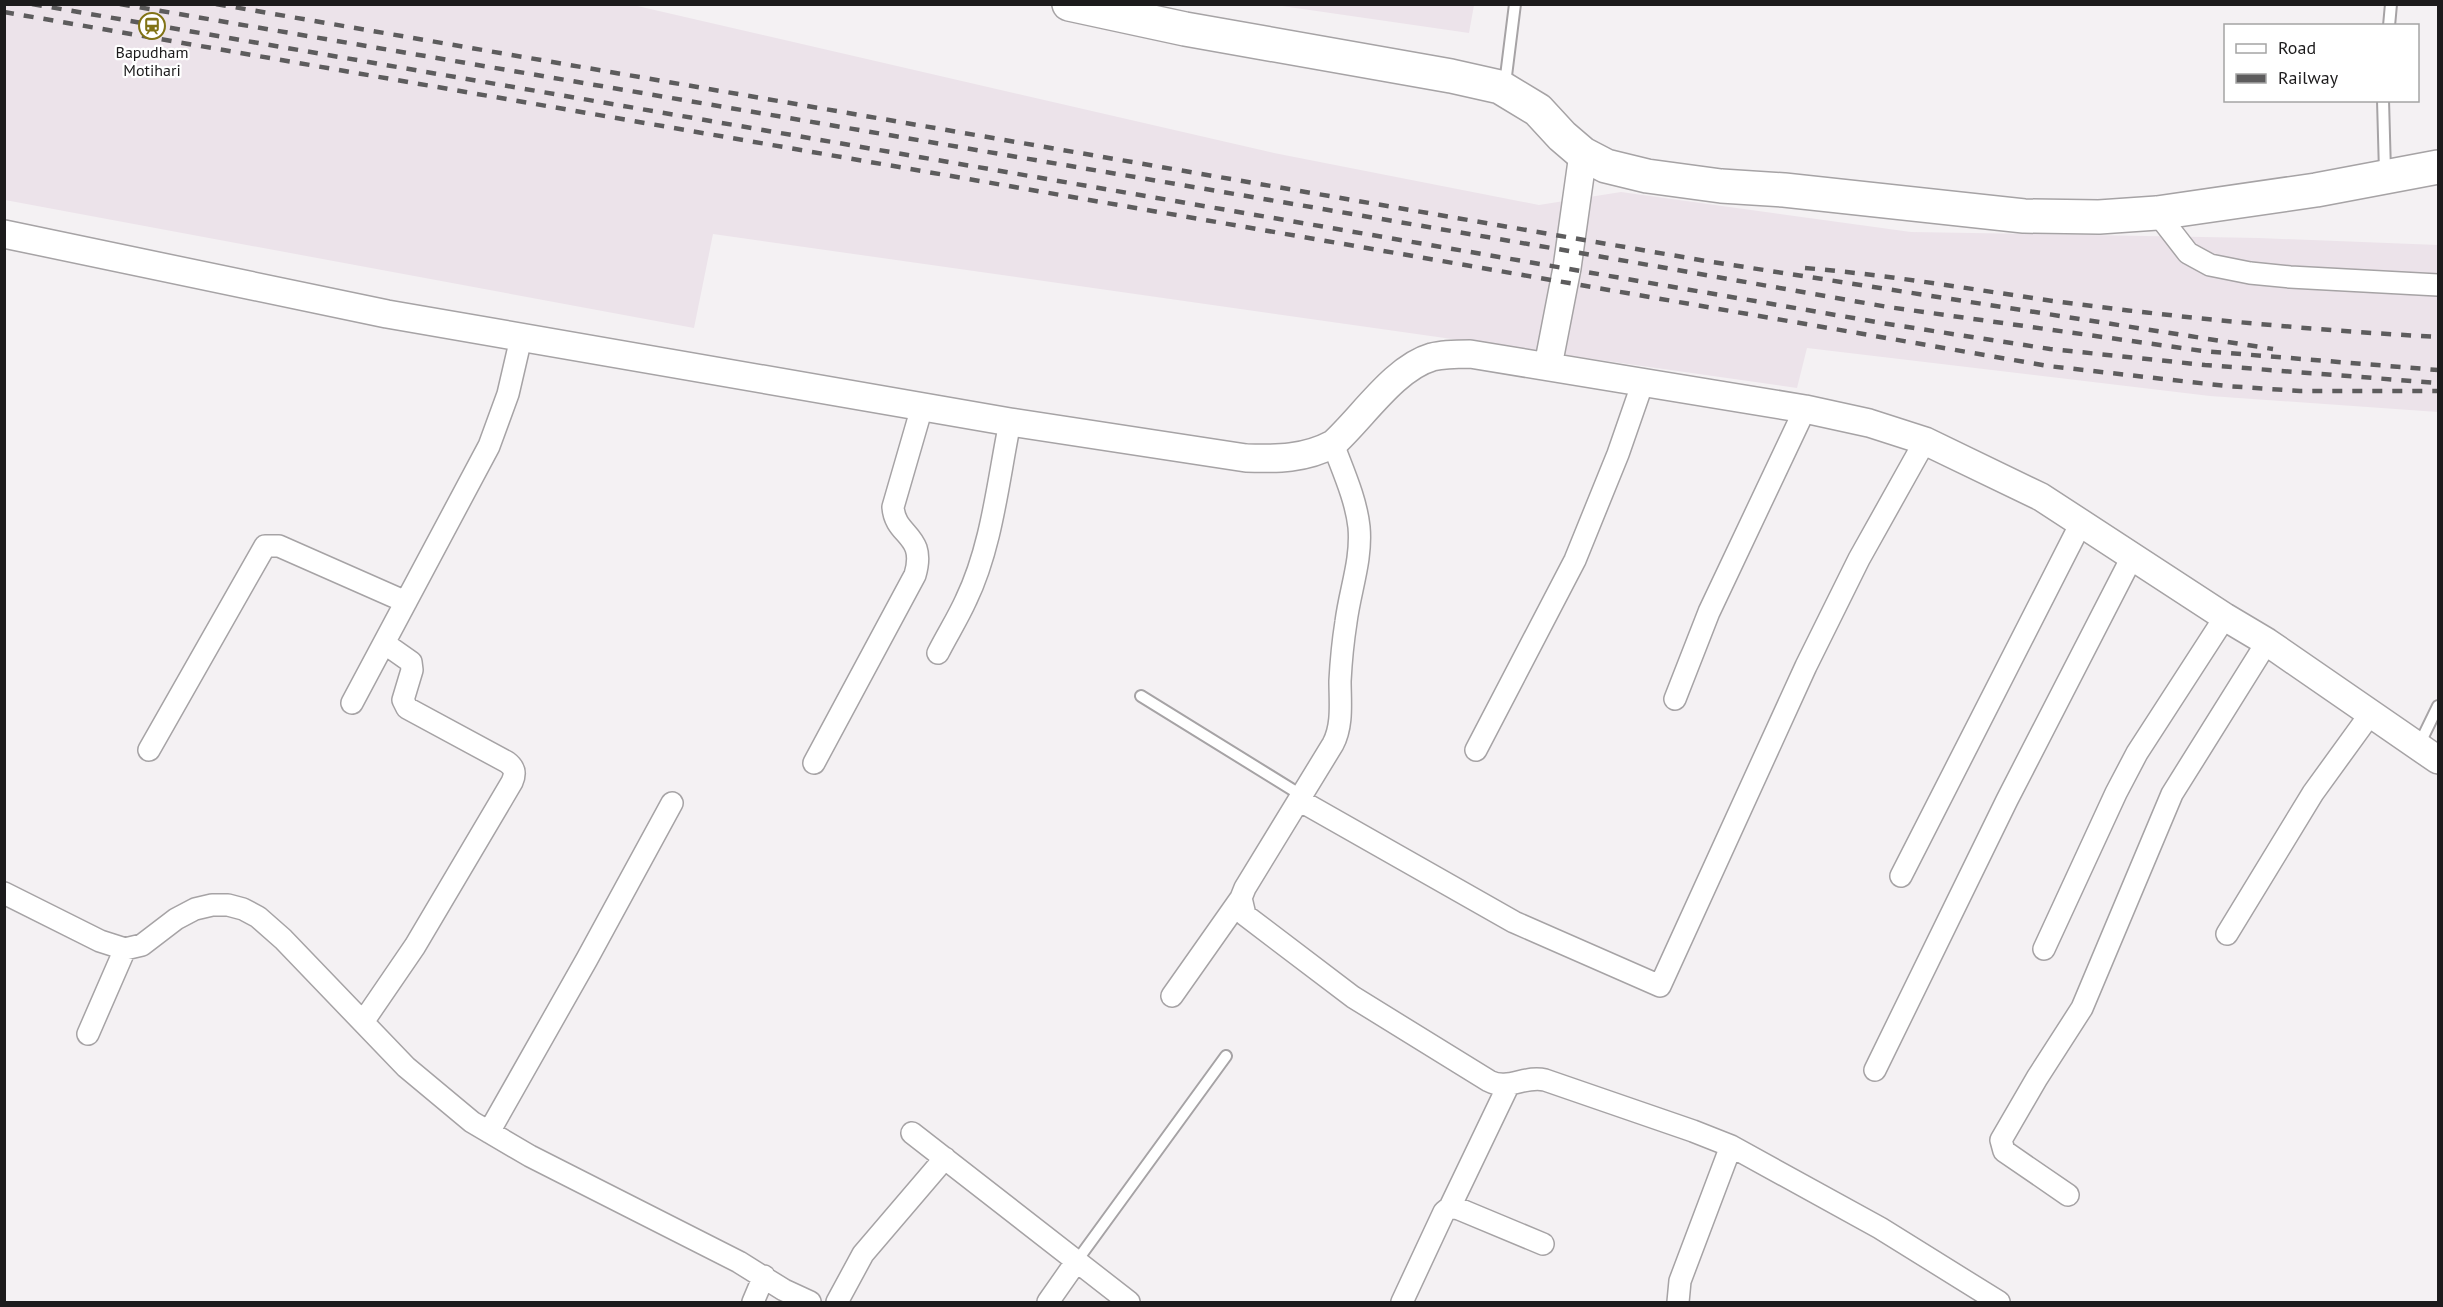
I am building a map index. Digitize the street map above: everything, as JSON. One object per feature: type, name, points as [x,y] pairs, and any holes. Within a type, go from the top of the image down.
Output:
[{"type":"main road","points":[[1069,4],[1185,30],[1451,76],[1504,90],[1538,110],[1562,136],[1583,154],[1606,166],[1647,176],[1721,186],[1784,190],[2024,216],[2099,217],[2157,213],[2316,190],[2439,167]]},
{"type":"street","points":[[1548,366],[1567,268],[1583,154]]},
{"type":"street","points":[[2157,213],[2188,253],[2210,265],[2250,273],[2290,277],[2439,285]]},
{"type":"street","points":[[4,234],[387,314],[1010,422],[1246,458],[1300,457],[1334,444],[1409,367],[1431,357],[1470,354],[1805,409],[1869,423],[1925,441],[2041,497],[2267,642],[2429,753]]},
{"type":"street","points":[[352,703],[489,446],[508,394],[521,338]]},
{"type":"street","points":[[1476,750],[1575,560],[1596,512],[1643,382]]},
{"type":"street","points":[[814,763],[915,576],[919,556],[917,548],[896,519],[893,507],[922,406]]},
{"type":"street","points":[[1674,699],[1709,612],[1805,409]]},
{"type":"street","points":[[938,653],[967,600],[976,574],[987,537],[1010,422]]},
{"type":"street","points":[[1300,798],[1514,922],[1660,986],[1748,798],[1806,666],[1859,558],[1925,441]]},
{"type":"street","points":[[1172,996],[1241,898],[1337,736],[1346,622],[1358,557],[1359,527],[1354,502],[1334,444]]},
{"type":"street","points":[[1901,876],[2081,523]]},
{"type":"street","points":[[150,750],[265,546],[279,546],[406,602]]},
{"type":"street","points":[[1875,1070],[2007,800],[2132,556]]},
{"type":"street","points":[[2044,949],[2137,753],[2225,617]]},
{"type":"street","points":[[2068,1195],[2004,1150],[2001,1140],[2082,1008],[2172,794],[2267,642]]},
{"type":"street","points":[[363,1022],[442,903],[515,774],[512,765],[407,708],[403,700],[412,670],[411,663],[384,643]]},
{"type":"street","points":[[2227,934],[2313,793],[2371,713]]},
{"type":"street","points":[[489,1132],[672,803]]},
{"type":"street","points":[[4,893],[100,941],[125,949],[142,945],[176,919],[195,909],[212,905],[228,905],[243,909],[258,917],[283,939],[406,1067],[472,1122],[530,1156],[810,1302]]},
{"type":"street","points":[[1241,898],[1245,915],[1254,923],[1353,997],[1489,1081],[1500,1086],[1529,1078],[1545,1080],[1670,1122],[1731,1146],[1880,1228],[1999,1302]]},
{"type":"street","points":[[88,1034],[125,949]]},
{"type":"street","points":[[1402,1302],[1444,1212],[1450,1207],[1509,1084]]},
{"type":"street","points":[[912,1133],[1129,1302]]},
{"type":"street","points":[[1678,1302],[1680,1281],[1731,1146]]},
{"type":"street","points":[[837,1302],[862,1254],[945,1158]]},
{"type":"street","points":[[1450,1207],[1543,1244]]},
{"type":"street","points":[[1048,1302],[1076,1262]]},
{"type":"street","points":[[753,1302],[764,1276]]},
{"type":"lane","points":[[1504,90],[1515,4]]},
{"type":"lane","points":[[2389,24],[2391,4]]},
{"type":"lane","points":[[2383,102],[2385,177]]},
{"type":"lane","points":[[1141,696],[1300,798]]},
{"type":"lane","points":[[2429,753],[2439,706]]},
{"type":"lane","points":[[1076,1262],[1226,1056]]},
{"type":"shaded area","points":[[1474,4],[1469,33],[1275,5]]},
{"type":"shaded area","points":[[4,5],[633,5],[1274,153],[1539,205],[1621,192],[1911,232],[2259,238],[2438,245],[2438,412],[2210,396],[1807,348],[1797,388],[713,234],[694,328],[5,200]]},
{"type":"railway","points":[[32,4],[1888,324],[2050,349],[2205,365],[2438,383]]},
{"type":"railway","points":[[120,4],[1888,307],[2203,351],[2438,370]]},
{"type":"railway","points":[[216,4],[1706,261],[2273,349]]},
{"type":"railway","points":[[4,12],[2048,366],[2226,386],[2300,391],[2438,391]]},
{"type":"railway","points":[[1805,268],[1898,278],[2149,313],[2342,331],[2438,337]]},
{"type":"place","name":"Bapudham Motihari","points":[[152,26]]}]
